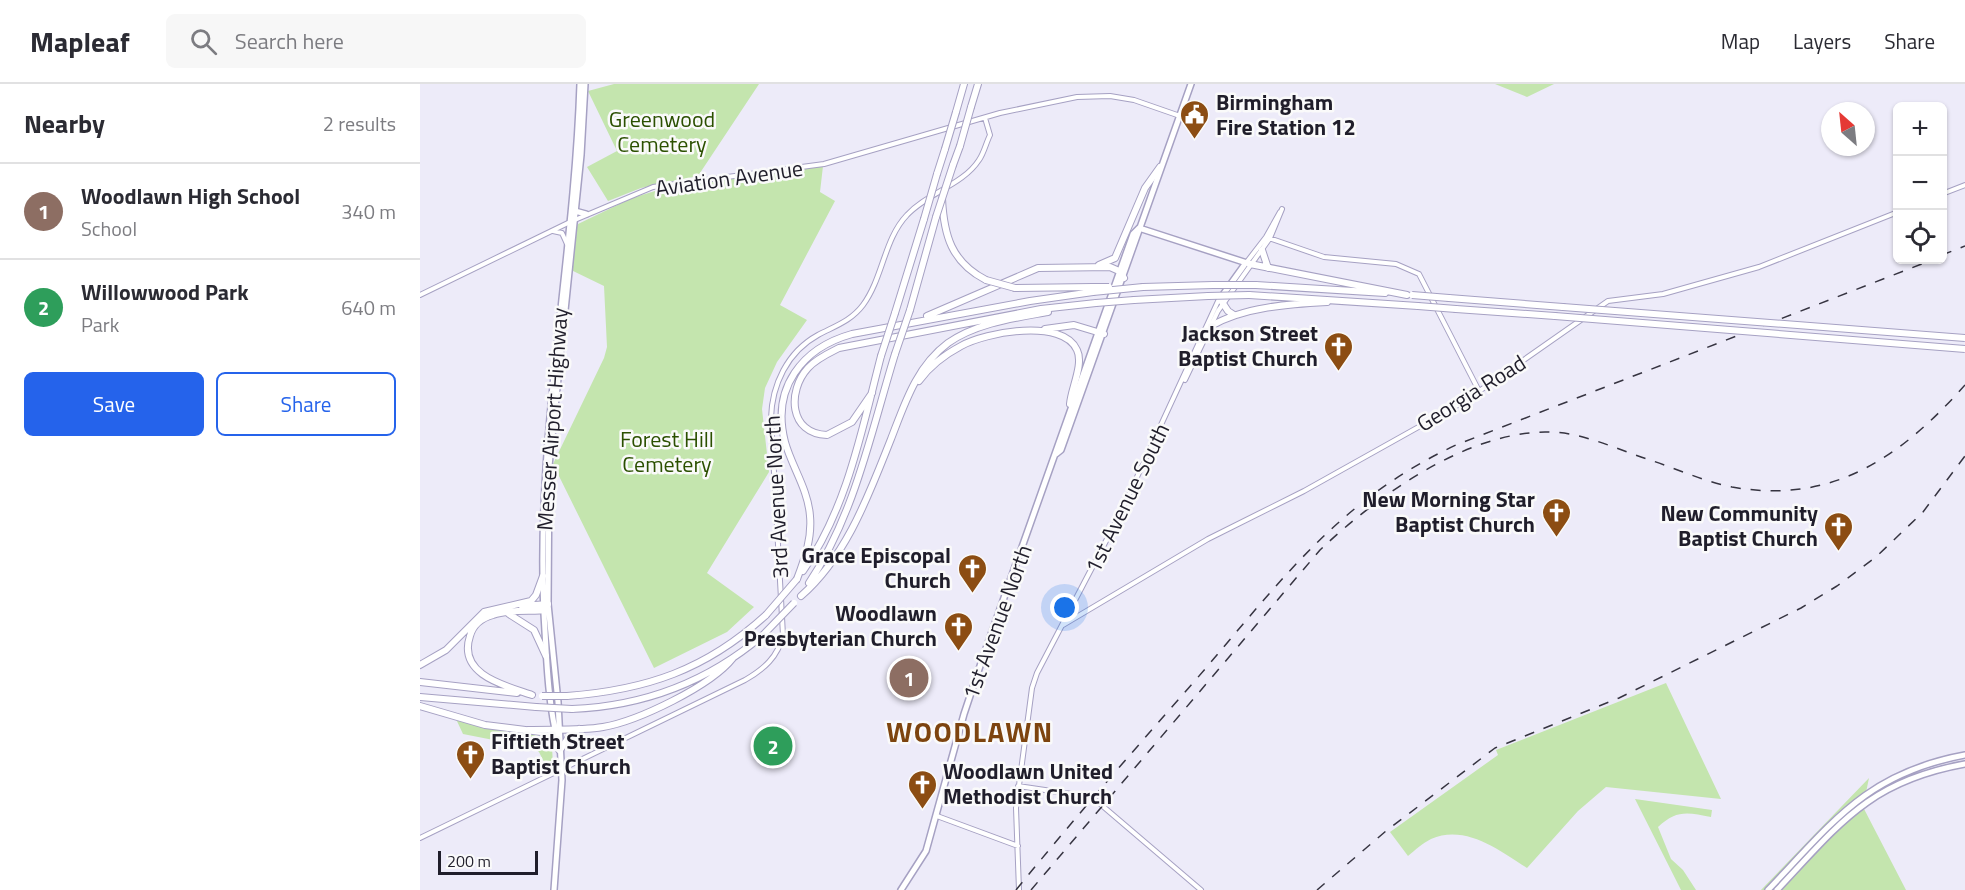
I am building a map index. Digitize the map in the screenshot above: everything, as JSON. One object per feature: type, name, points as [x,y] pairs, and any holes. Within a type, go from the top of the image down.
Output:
[{"type":"highway","points":[[420,682],[542,696],[567,696],[638,687],[681,672],[729,646],[766,615],[797,579],[829,530],[841,497],[881,356],[964,84]]},
{"type":"highway","points":[[801,596],[821,565],[843,522],[978,84]]},
{"type":"highway","points":[[1097,266],[1115,258],[1145,188],[1160,167]]},
{"type":"highway","points":[[942,198],[945,234],[954,254],[968,269],[986,280],[1015,288],[1093,289],[1256,285],[1965,338]]},
{"type":"highway","points":[[1262,250],[1268,268]]},
{"type":"highway","points":[[1247,264],[1410,295]]},
{"type":"highway","points":[[909,323],[1038,268],[1097,266],[1119,271],[1124,278]]},
{"type":"highway","points":[[797,579],[810,538],[811,516],[807,497],[786,444],[781,424],[783,402],[791,379],[805,358],[828,341],[909,323],[1093,289]]},
{"type":"highway","points":[[872,393],[852,422],[827,435],[809,430],[795,412],[794,396],[802,375],[815,362],[839,348],[1030,311],[1096,303],[1208,296],[1249,295],[1356,301],[1965,349]]},
{"type":"highway","points":[[1211,326],[1234,315],[1292,304],[1356,301]]},
{"type":"highway","points":[[1221,302],[1234,315]]},
{"type":"highway","points":[[528,730],[579,729],[610,725],[638,716],[712,678],[763,635],[826,568],[852,528],[920,372],[950,342],[992,324],[1081,305]]},
{"type":"highway","points":[[904,405],[921,379],[941,359],[962,345],[981,338],[1074,326],[1100,333]]},
{"type":"highway","points":[[1036,332],[1061,333],[1077,350],[1079,358],[1070,404]]},
{"type":"highway","points":[[420,665],[437,657],[475,619],[494,609],[531,601],[536,595],[543,576]]},
{"type":"highway","points":[[494,609],[546,608]]},
{"type":"highway","points":[[532,695],[487,678],[475,667],[470,656],[470,635],[478,623],[490,615],[546,608]]},
{"type":"highway","points":[[506,613],[523,620],[534,630],[546,656]]},
{"type":"highway","points":[[420,697],[536,708],[572,709],[623,704],[660,694],[698,679],[733,658]]},
{"type":"highway","points":[[420,706],[485,725],[548,734],[560,751],[579,729]]},
{"type":"main road","name":"Messer Airport Highway","points":[[554,890],[561,768],[546,656],[549,466],[578,149],[580,84]]},
{"type":"main road","name":"Messer Airport Highway","points":[[557,728],[543,576],[544,468],[567,244],[575,211],[585,84]]},
{"type":"main road","name":"1st Avenue North","points":[[902,890],[923,857],[937,816],[964,714],[1056,454],[1070,404],[1124,278],[1160,167],[1191,84]]},
{"type":"main road","points":[[575,211],[586,214]]},
{"type":"main road","points":[[1139,228],[1247,264]]},
{"type":"main road","name":"1st Avenue North","points":[[1056,454],[1061,450],[1132,234],[1139,228]]},
{"type":"main road","name":"1st Avenue South","points":[[1221,302],[1247,264]]},
{"type":"main road","points":[[1778,890],[1861,796],[1895,776],[1965,755]]},
{"type":"main road","points":[[1768,890],[1849,812],[1899,782],[1931,770],[1965,764]]},
{"type":"street","name":"Aviation Avenue","points":[[420,295],[586,214],[653,187],[824,164],[985,118],[1077,97],[1110,96],[1141,102],[1180,116]]},
{"type":"street","name":"3rd Avenue North","points":[[561,768],[745,680],[763,669],[781,644],[783,635],[779,537],[771,418],[775,387],[796,353],[811,339],[851,317],[862,306],[873,290],[905,218],[924,200],[965,175],[979,160],[990,135],[985,118]]},
{"type":"street","points":[[1947,192],[1965,185]]},
{"type":"street","name":"1st Avenue South","points":[[1247,264],[1262,250],[1268,238],[1282,209],[1268,238],[1247,264]]},
{"type":"street","name":"Georgia Road","points":[[1063,625],[1203,542],[1349,467],[1479,391],[1608,301],[1663,294],[1759,267],[1893,214]]},
{"type":"street","points":[[546,233],[559,231],[567,244]]},
{"type":"street","points":[[1268,238],[1324,257],[1396,264],[1419,274],[1479,391]]},
{"type":"street","name":"1st Avenue South","points":[[1182,382],[1221,302]]},
{"type":"street","name":"1st Avenue South","points":[[1019,890],[1015,817],[1032,688],[1037,673],[1063,625],[1221,302]]},
{"type":"street","points":[[420,838],[561,768]]},
{"type":"street","points":[[1018,786],[1089,796],[1201,890]]},
{"type":"street","points":[[937,816],[1018,846]]},
{"type":"green space","name":"Greenwood Cemetery","points":[[614,84],[759,84],[698,176],[641,188],[608,201],[587,167],[617,151],[588,91]]},
{"type":"green space","points":[[1495,84],[1554,84],[1527,97]]},
{"type":"green space","name":"Forest Hill Cemetery","points":[[823,166],[820,192],[835,201],[780,305],[807,320],[777,362],[765,388],[762,409],[769,472],[707,573],[754,607],[727,632],[654,668],[553,464],[604,358],[607,347],[604,286],[571,270],[574,228],[632,198],[678,184]]},
{"type":"green space","points":[[1666,683],[1721,799],[1606,787],[1578,811],[1527,868],[1494,847],[1470,837],[1457,835],[1444,835],[1431,839],[1408,856],[1390,832],[1498,755],[1496,750]]},
{"type":"green space","points":[[456,719],[491,729],[548,737],[552,746],[553,766],[548,770],[539,752],[534,748],[463,734]]},
{"type":"green space","points":[[1869,778],[1863,807],[1906,890],[1761,890]]},
{"type":"green space","points":[[1635,799],[1712,810],[1711,817],[1695,814],[1676,815],[1658,827],[1671,859],[1683,870],[1696,890],[1681,890]]},
{"type":"railway","points":[[1947,253],[1965,246]]},
{"type":"railway","points":[[1016,890],[1281,580],[1342,519],[1376,492],[1414,467],[1456,445],[1922,264]]},
{"type":"railway","points":[[1031,890],[1320,550],[1367,509],[1423,472],[1484,443],[1514,435],[1558,432],[1598,442],[1732,487],[1768,491],[1802,489],[1833,482],[1862,470],[1890,454],[1916,434],[1965,385]]},
{"type":"railway","points":[[1317,890],[1386,831],[1495,748],[1619,698],[1801,608],[1837,586],[1876,557],[1923,512],[1965,456]]},
{"type":"place","name":"Birmingham Fire Station 12","points":[[1195,140]]},
{"type":"place","name":"Jackson Street Baptist Church","points":[[1339,372]]},
{"type":"place","name":"New Morning Star Baptist Church","points":[[1556,538]]},
{"type":"place","name":"New Community Baptist Church","points":[[1839,552]]},
{"type":"place","name":"Grace Episcopal Church","points":[[972,594]]},
{"type":"place","name":"Woodlawn Presbyterian Church","points":[[958,652]]},
{"type":"place","name":"Woodlawn High School","points":[[909,678]]},
{"type":"place","name":"Willowwood Park","points":[[773,746]]},
{"type":"place","name":"Fiftieth Street Baptist Church","points":[[470,780]]},
{"type":"place","name":"Woodlawn United Methodist Church","points":[[922,810]]},
{"type":"district","name":"WOODLAWN","points":[[970,732]]}]
